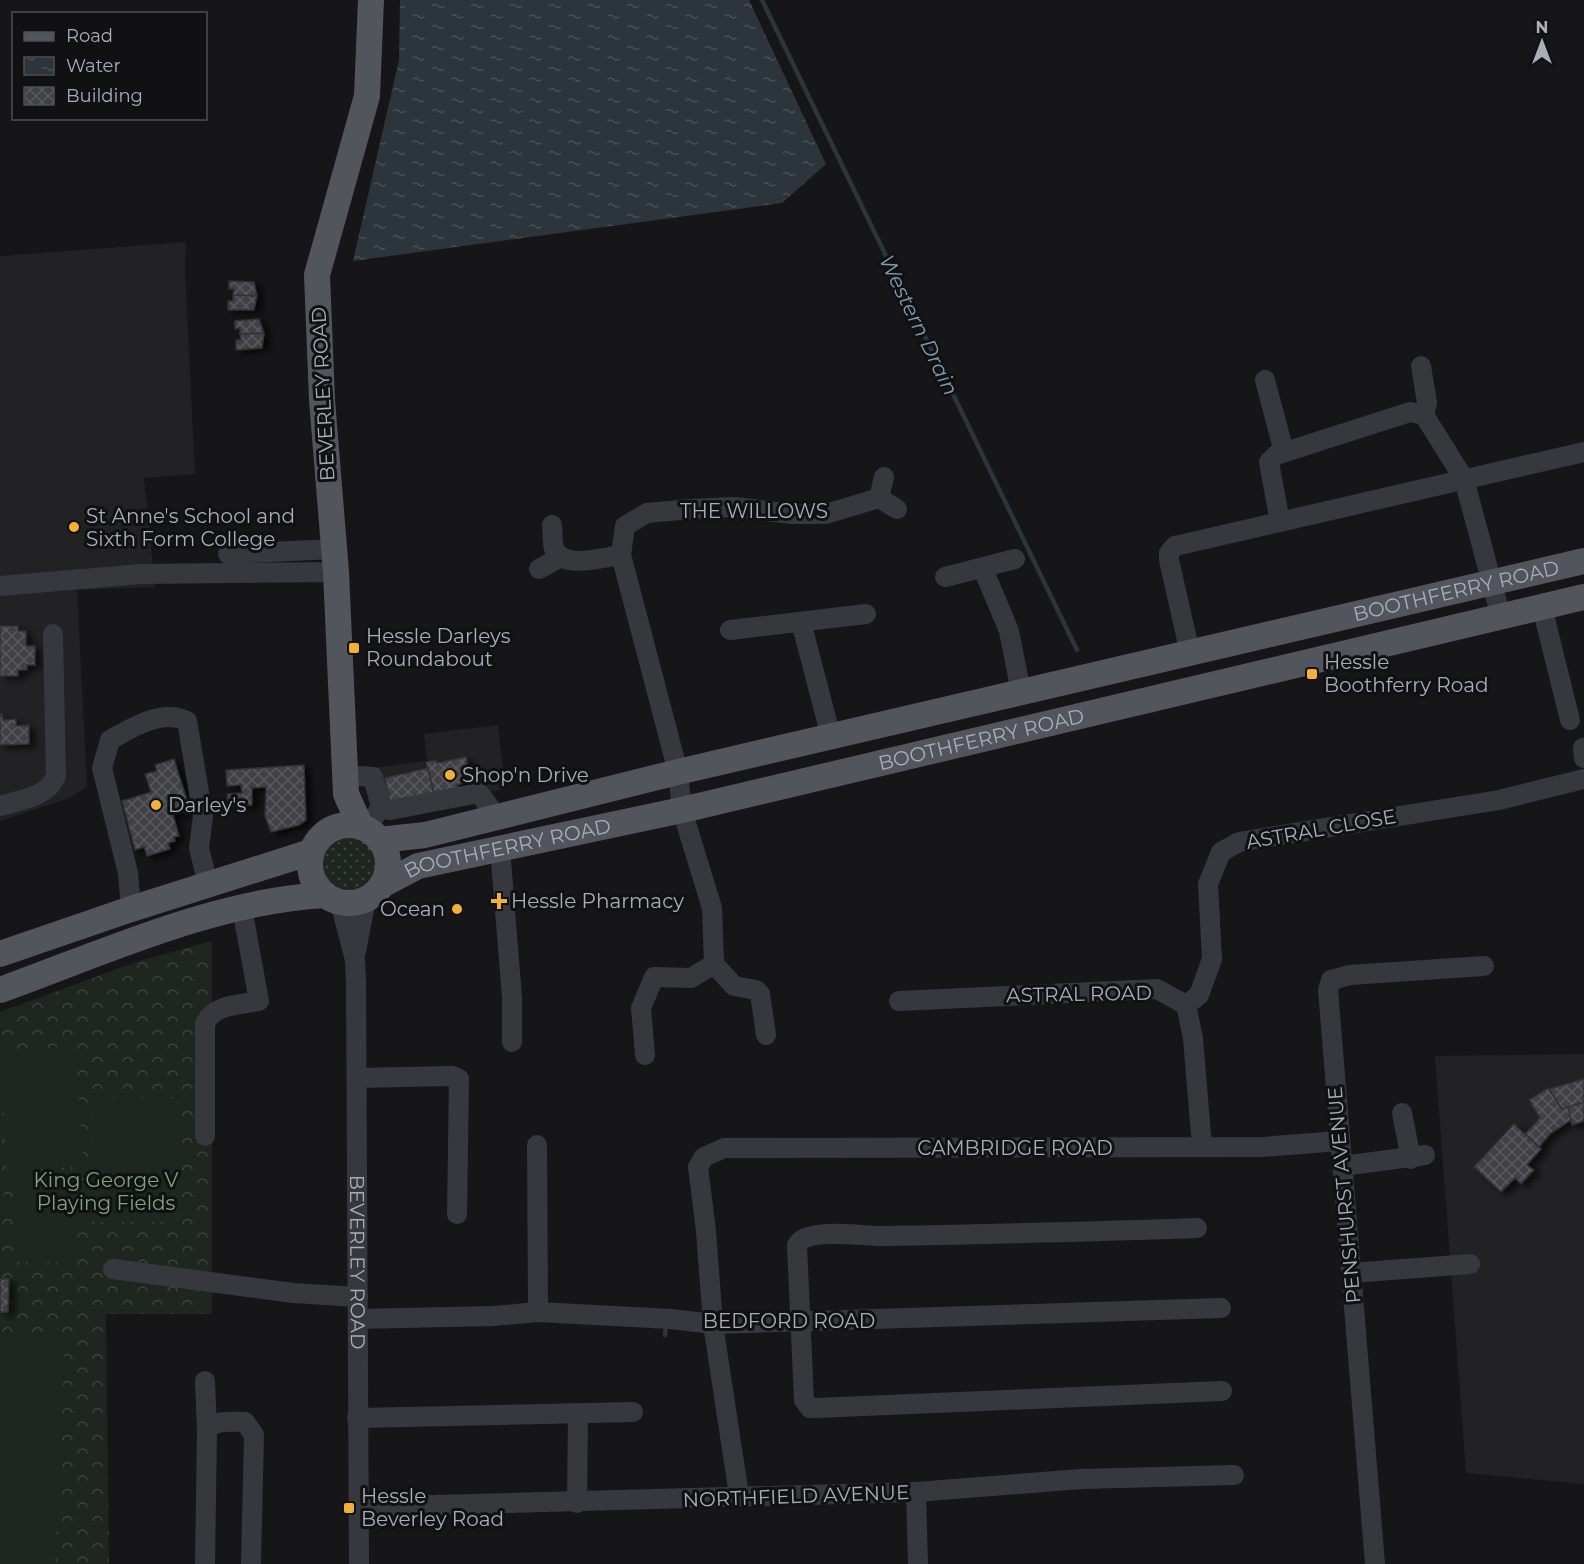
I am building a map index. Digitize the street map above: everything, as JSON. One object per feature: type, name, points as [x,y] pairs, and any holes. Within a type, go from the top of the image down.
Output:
[{"type":"main road","name":"BEVERLEY ROAD","points":[[333,828],[346,784],[335,561],[322,400],[317,275],[367,96],[371,0]]},
{"type":"main road","name":"BOOTHFERRY ROAD","points":[[369,832],[425,835],[678,772],[1584,561]]},
{"type":"main road","name":"BOOTHFERRY ROAD","points":[[374,892],[418,866],[682,810],[1584,597]]},
{"type":"main road","name":"BEVERLEY ROAD","points":[[346,784],[369,832]]},
{"type":"main road","points":[[0,990],[192,921],[282,897],[332,899],[374,892],[388,862],[369,832],[342,825],[333,828],[316,842],[311,852],[311,876],[332,899]]},
{"type":"main road","points":[[0,954],[131,909],[311,852]]},
{"type":"street","points":[[1421,366],[1427,403],[1424,414],[1464,479],[1490,583],[1501,616]]},
{"type":"street","points":[[1265,380],[1284,452]]},
{"type":"street","points":[[1280,522],[1269,462],[1275,455],[1410,412],[1424,414]]},
{"type":"street","points":[[1190,653],[1169,553],[1175,546],[1584,452]]},
{"type":"street","points":[[884,477],[879,498],[897,509]]},
{"type":"street","name":"THE WILLOWS","points":[[714,964],[712,908],[682,810],[678,772],[621,555],[625,526],[647,513],[735,507],[792,514],[826,514],[879,498]]},
{"type":"street","points":[[552,525],[554,549],[561,557],[571,561],[621,555]]},
{"type":"street","points":[[228,554],[335,561]]},
{"type":"street","points":[[539,569],[561,557]]},
{"type":"street","points":[[945,577],[1016,559]]},
{"type":"street","points":[[0,586],[335,561]]},
{"type":"street","points":[[983,569],[1009,631],[1021,692]]},
{"type":"street","points":[[1542,607],[1570,720]]},
{"type":"street","points":[[730,630],[866,614]]},
{"type":"street","points":[[801,622],[831,737]]},
{"type":"street","points":[[0,806],[40,794],[52,785],[57,776],[53,634]]},
{"type":"street","points":[[131,909],[128,873],[102,768],[110,740],[140,723],[174,715],[187,721],[203,816],[199,848],[208,884]]},
{"type":"street","points":[[346,784],[373,777],[381,807],[369,832]]},
{"type":"street","name":"ASTRAL CLOSE","points":[[1186,1005],[1199,995],[1212,959],[1208,884],[1221,852],[1239,842],[1499,800],[1584,779]]},
{"type":"street","points":[[381,807],[390,810],[479,793],[497,817]]},
{"type":"street","points":[[500,848],[510,972],[512,1042]]},
{"type":"street","name":"BEVERLEY ROAD","points":[[359,1564],[355,960],[374,892]]},
{"type":"street","name":"BEVERLEY ROAD","points":[[332,899],[355,960]]},
{"type":"street","points":[[205,1136],[205,1024],[208,1016],[217,1009],[259,1001],[242,908]]},
{"type":"street","points":[[645,1055],[642,1008],[654,977],[690,978],[714,964],[730,984],[756,990],[760,994],[766,1035]]},
{"type":"street","name":"PENSHURST AVENUE","points":[[1375,1564],[1328,990],[1331,980],[1350,975],[1484,966]]},
{"type":"street","name":"ASTRAL ROAD","points":[[899,1001],[1157,989],[1186,1005]]},
{"type":"street","points":[[1186,1005],[1192,1038],[1202,1146]]},
{"type":"street","points":[[357,1078],[452,1076],[459,1079],[457,1214]]},
{"type":"street","points":[[1342,1166],[1418,1157],[1402,1113]]},
{"type":"street","name":"CAMBRIDGE ROAD","points":[[713,1324],[706,1231],[698,1167],[704,1157],[724,1148],[1262,1147],[1340,1141]]},
{"type":"street","points":[[537,1145],[538,1312]]},
{"type":"street","points":[[1197,1228],[806,1236],[797,1245],[804,1400],[810,1408],[1222,1391]]},
{"type":"street","points":[[1351,1273],[1470,1264]]},
{"type":"street","points":[[113,1269],[293,1293],[358,1297]]},
{"type":"street","name":"BEDFORD ROAD","points":[[358,1319],[493,1316],[538,1312],[713,1324],[802,1323],[1221,1308]]},
{"type":"street","points":[[713,1324],[739,1495]]},
{"type":"street","points":[[205,1381],[207,1430],[205,1564]]},
{"type":"street","points":[[357,1418],[633,1412]]},
{"type":"street","points":[[577,1503],[578,1413]]},
{"type":"street","points":[[207,1430],[211,1425],[220,1422],[245,1422],[254,1435],[251,1564]]},
{"type":"street","name":"NORTHFIELD AVENUE","points":[[357,1508],[577,1503],[739,1495],[916,1492],[1081,1479],[1234,1475]]},
{"type":"street","points":[[916,1492],[918,1564]]},
{"type":"shaded area","name":"St Anne's School and Sixth Form College","points":[[186,242],[185,270],[195,474],[144,478],[155,587],[77,590],[87,787],[69,798],[0,821],[0,256]]},
{"type":"shaded area","points":[[498,725],[505,789],[386,812],[363,769],[427,761],[424,734]]},
{"type":"shaded area","points":[[1584,1054],[1584,1484],[1466,1473],[1435,1056]]},
{"type":"green space","points":[[348,837],[359,839],[368,845],[374,854],[376,865],[374,876],[368,885],[359,891],[348,893],[337,891],[328,885],[322,876],[320,865],[322,854],[328,845],[337,839]]},
{"type":"green space","name":"King George V Playing Fields","points":[[212,941],[212,1314],[106,1314],[109,1564],[0,1564],[0,1012],[139,961]]},
{"type":"green space","points":[[75,1046],[84,1166],[7,1172],[0,1052]]},
{"type":"green space","points":[[93,1098],[177,1098],[177,1222],[93,1222]]},
{"type":"green space","points":[[17,1178],[78,1179],[77,1263],[15,1262]]},
{"type":"green space","points":[[0,1190],[4,1190],[1,1248],[0,1248]]},
{"type":"green space","points":[[0,1332],[65,1335],[55,1564],[0,1564]]},
{"type":"water","points":[[400,0],[749,0],[826,164],[782,203],[353,261],[399,60]]},
{"type":"building","points":[[229,281],[254,282],[257,296],[233,295],[234,289],[229,289]]},
{"type":"building","points":[[233,295],[257,296],[254,310],[228,310],[228,301],[233,301]]},
{"type":"building","points":[[259,319],[264,333],[240,334],[240,328],[235,329],[235,321]]},
{"type":"building","points":[[264,333],[262,348],[236,350],[236,340],[241,340],[240,334]]},
{"type":"building","points":[[0,626],[18,626],[18,631],[26,631],[26,646],[35,646],[35,665],[27,665],[27,670],[18,670],[18,676],[0,676]]},
{"type":"building","points":[[0,714],[3,720],[16,719],[16,726],[29,725],[29,744],[0,745]]},
{"type":"building","name":"Shop'n Drive","points":[[466,757],[471,781],[457,785],[458,789],[434,794],[426,762],[436,760],[437,763]]},
{"type":"building","name":"Darley's","points":[[174,759],[190,810],[173,815],[179,836],[174,837],[175,841],[168,843],[170,849],[147,856],[144,847],[135,850],[122,801],[151,792],[145,774],[157,771],[155,765]]},
{"type":"building","points":[[304,765],[306,820],[299,825],[271,832],[265,816],[266,787],[252,788],[252,805],[228,806],[227,794],[242,793],[241,785],[227,786],[226,770]]},
{"type":"building","points":[[428,768],[435,798],[391,808],[385,778]]},
{"type":"building","points":[[1584,1079],[1584,1102],[1562,1109],[1549,1089]]},
{"type":"building","points":[[1548,1088],[1562,1109],[1568,1107],[1571,1120],[1551,1133],[1539,1147],[1525,1134],[1540,1118],[1529,1100]]},
{"type":"building","points":[[1584,1102],[1584,1121],[1572,1125],[1568,1107]]},
{"type":"building","points":[[1514,1124],[1541,1149],[1527,1165],[1534,1170],[1521,1184],[1515,1178],[1501,1192],[1474,1167]]},
{"type":"building","points":[[0,1279],[9,1279],[8,1312],[0,1312]]},
{"type":"waterway","name":"Western Drain","points":[[762,0],[1077,650]]},
{"type":"waterway","points":[[665,1335],[666,1323]]},
{"type":"place","name":"St Anne's School and Sixth Form College","points":[[74,527]]},
{"type":"place","name":"Hessle Darleys Roundabout","points":[[354,648]]},
{"type":"place","name":"Hessle Boothferry Road","points":[[1312,674]]},
{"type":"place","name":"Shop'n Drive","points":[[450,775]]},
{"type":"place","name":"Darley's","points":[[156,805]]},
{"type":"place","name":"Hessle Pharmacy","points":[[499,901]]},
{"type":"place","name":"Ocean","points":[[457,909]]},
{"type":"place","name":"Hessle Beverley Road","points":[[349,1508]]}]
